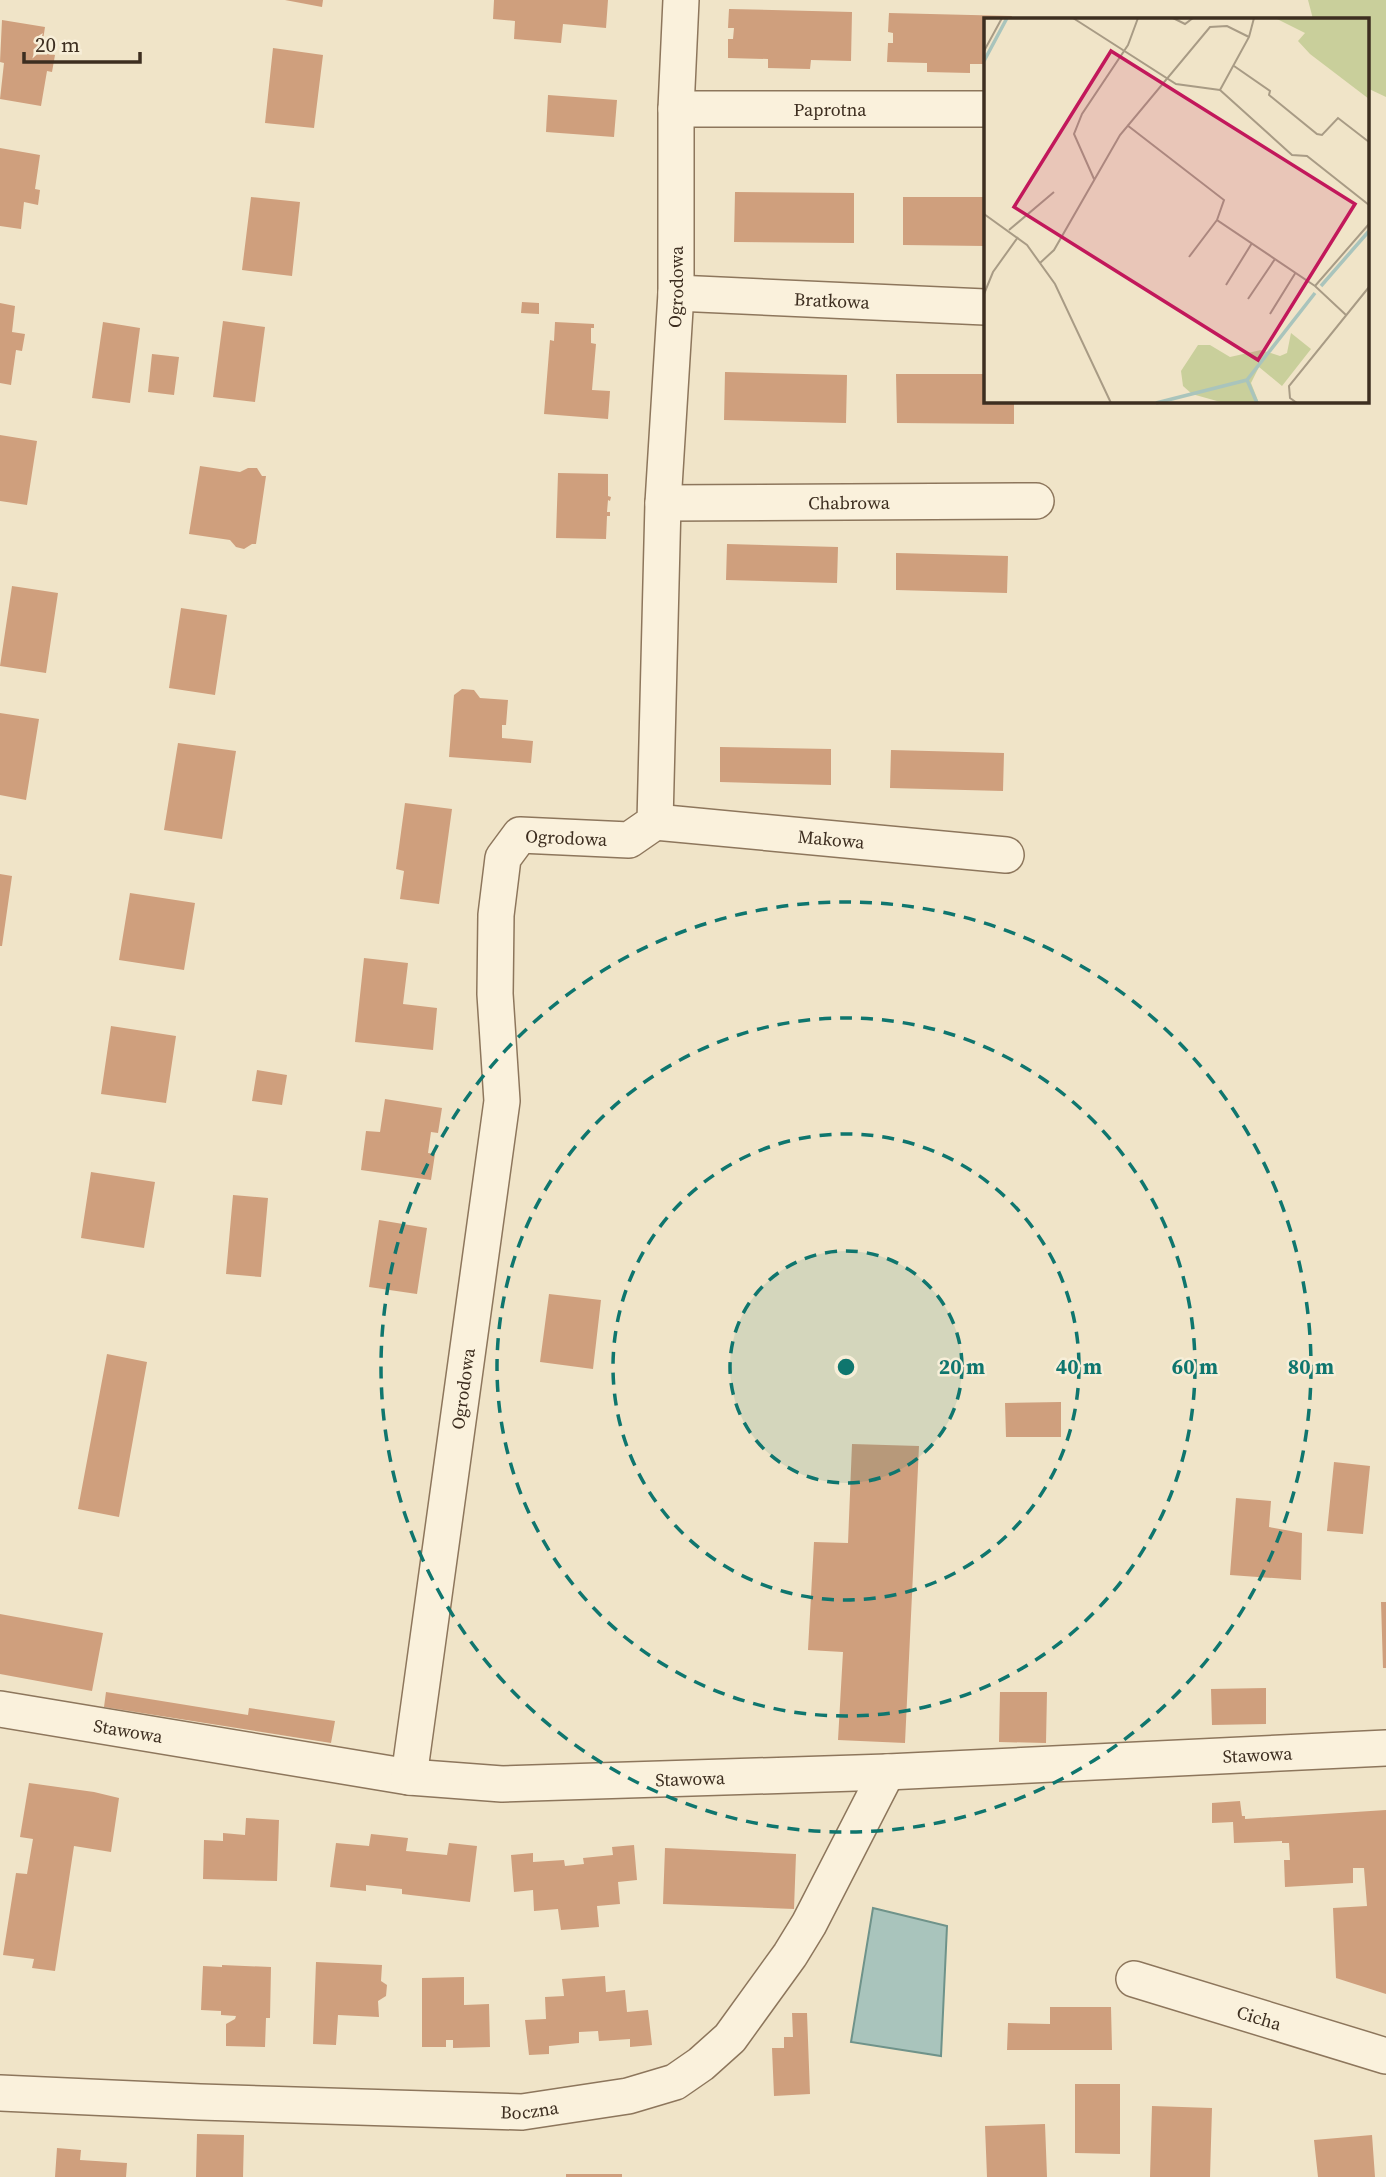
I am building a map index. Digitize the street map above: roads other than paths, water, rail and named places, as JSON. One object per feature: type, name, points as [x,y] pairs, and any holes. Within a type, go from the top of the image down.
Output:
[{"type":"street","name":"Ogrodowa","points":[[409,1777],[502,1101],[495,994],[496,915],[503,858],[520,835],[629,840],[655,822],[663,503],[676,293],[676,108],[681,0]]},
{"type":"street","name":"Paprotna","points":[[676,108],[984,109]]},
{"type":"street","name":"Bratkowa","points":[[676,293],[984,307]]},
{"type":"street","name":"Chabrowa","points":[[663,503],[1035,502]]},
{"type":"street","name":"Makowa","points":[[655,822],[1006,855]]},
{"type":"street","name":"Stawowa","points":[[0,1709],[409,1777],[502,1784],[887,1772],[1386,1748]]},
{"type":"street","name":"Boczna","points":[[0,2093],[522,2112],[628,2096],[675,2082],[701,2064],[730,2038],[790,1955],[809,1924],[887,1772]]},
{"type":"street","name":"Cicha","points":[[1134,1979],[1386,2056]]},
{"type":"water","points":[[873,1908],[947,1926],[941,2056],[851,2042]]}]
